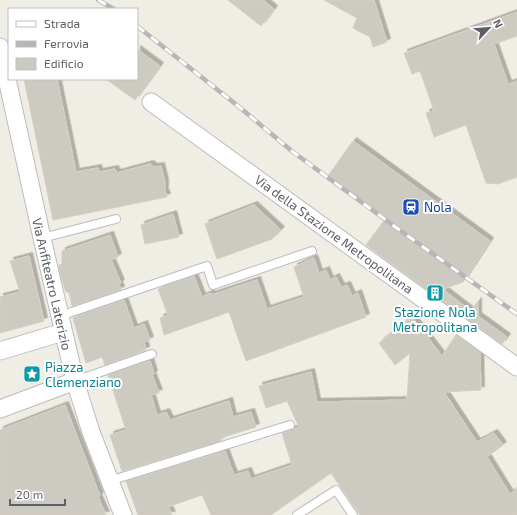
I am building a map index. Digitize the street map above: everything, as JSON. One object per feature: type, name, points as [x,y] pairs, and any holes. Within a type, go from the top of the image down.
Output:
[{"type":"street","name":"Via Anfiteatro Laterizio","points":[[0,47],[75,381],[91,432],[123,515]]},
{"type":"street","name":"Via della Stazione Metropolitana","points":[[151,102],[517,367]]},
{"type":"street","points":[[0,351],[62,324]]},
{"type":"street","points":[[0,409],[75,381]]},
{"type":"lane","points":[[42,238],[116,219]]},
{"type":"lane","points":[[62,324],[207,266],[213,285],[312,251]]},
{"type":"lane","points":[[75,381],[152,354]]},
{"type":"lane","points":[[109,481],[290,424]]},
{"type":"lane","points":[[297,515],[336,490],[353,515]]},
{"type":"building","points":[[228,0],[263,0],[274,9],[261,26]]},
{"type":"building","points":[[324,0],[374,0],[387,42],[373,47],[370,37],[353,28],[357,18]]},
{"type":"building","points":[[517,12],[517,36],[494,44],[508,84],[517,81],[517,177],[498,184],[486,183],[466,125],[434,137],[426,113],[434,111],[420,71],[412,74],[404,53]]},
{"type":"building","points":[[138,50],[160,66],[135,100],[107,80],[138,80]]},
{"type":"building","points":[[24,80],[57,80],[76,172],[98,168],[99,172],[115,169],[117,173],[150,164],[154,167],[161,166],[165,183],[164,189],[167,197],[53,220]]},
{"type":"building","points":[[353,141],[490,241],[463,282],[432,293],[366,245],[386,218],[328,176]]},
{"type":"building","points":[[254,205],[281,230],[272,239],[217,259],[205,224]]},
{"type":"building","points":[[173,214],[179,237],[145,244],[141,225]]},
{"type":"building","points":[[110,235],[118,257],[111,260],[121,283],[119,284],[121,290],[72,306],[69,292],[66,292],[60,273],[59,265],[62,264],[62,251]]},
{"type":"building","points":[[29,256],[44,321],[0,333],[0,297],[20,292],[10,261]]},
{"type":"building","points":[[314,258],[319,273],[326,270],[330,280],[336,277],[341,287],[347,285],[352,296],[358,293],[366,317],[246,361],[229,312],[164,335],[160,318],[168,315],[158,289],[194,276],[202,297],[257,280],[267,309],[304,297],[294,267]]},
{"type":"building","points":[[445,291],[471,311],[478,301],[478,316],[507,337],[502,344],[437,297]]},
{"type":"building","points":[[124,300],[134,328],[144,324],[150,340],[144,342],[146,350],[105,365],[102,357],[86,363],[73,318]]},
{"type":"building","points":[[412,317],[442,356],[456,335],[480,352],[481,390],[444,392],[477,442],[494,433],[503,445],[487,457],[510,494],[517,489],[517,515],[360,515],[331,473],[271,515],[211,515],[202,495],[168,507],[172,515],[138,515],[126,481],[225,451],[234,475],[248,471],[251,479],[292,465],[282,433],[299,427],[287,401],[266,408],[259,386],[311,372],[317,402],[407,400],[410,353],[395,365],[379,343]]},
{"type":"building","points":[[150,361],[154,374],[152,375],[159,393],[151,395],[157,415],[166,412],[170,420],[229,401],[233,417],[251,412],[256,427],[220,438],[221,441],[122,471],[110,435],[126,430],[108,375]]},
{"type":"building","points":[[65,405],[100,496],[98,497],[106,515],[0,515],[0,430]]},
{"type":"railway","points":[[98,0],[112,8]]},
{"type":"railway","points":[[138,27],[238,106],[293,152],[517,314]]},
{"type":"place","name":"Nola","points":[[411,207]]},
{"type":"place","name":"Stazione Nola Metropolitana","points":[[435,293]]},
{"type":"place","name":"Piazza Clemenziano","points":[[32,374]]}]
